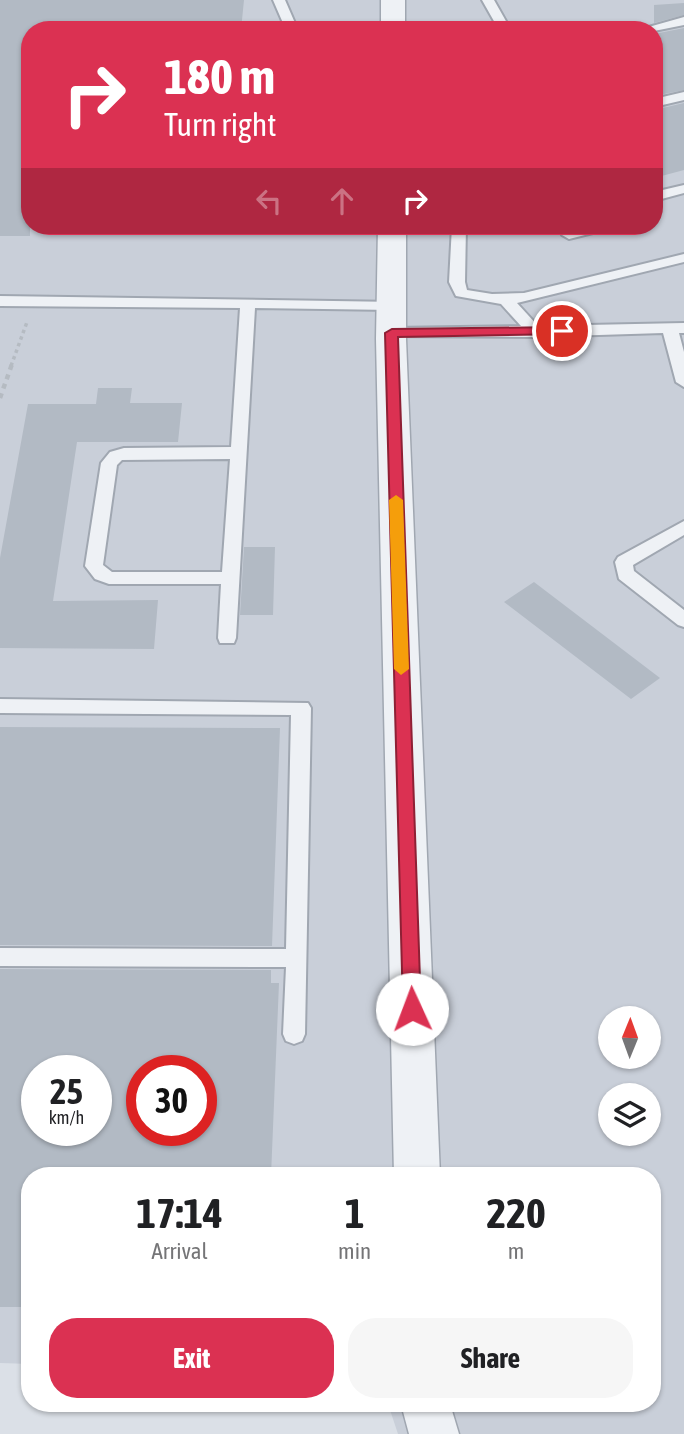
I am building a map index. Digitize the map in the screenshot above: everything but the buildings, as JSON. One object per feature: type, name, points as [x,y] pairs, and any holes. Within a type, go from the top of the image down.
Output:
[{"type":"street","points":[[393,0],[393,21]]},
{"type":"street","points":[[392,235],[392,319],[417,1167]]},
{"type":"street","points":[[428,1412],[434,1434]]},
{"type":"lane","points":[[279,0],[288,21]]},
{"type":"lane","points":[[488,0],[500,21]]},
{"type":"lane","points":[[663,26],[684,21]]},
{"type":"lane","points":[[663,101],[684,96]]},
{"type":"lane","points":[[663,195],[684,189]]},
{"type":"lane","points":[[459,235],[457,282],[461,293],[475,297],[506,300],[684,258]]},
{"type":"lane","points":[[506,300],[535,332]]},
{"type":"lane","points":[[0,301],[248,304],[535,332],[677,328],[684,382]]},
{"type":"lane","points":[[227,638],[248,304]]},
{"type":"lane","points":[[231,578],[109,578],[94,566],[109,463],[116,456],[239,453]]},
{"type":"lane","points":[[684,527],[624,562],[625,574],[684,620]]},
{"type":"lane","points":[[0,706],[301,708],[294,1034]]},
{"type":"lane","points":[[0,957],[297,958]]},
{"type":"path","points":[[0,398],[34,302]]},
{"type":"shaded area","points":[[0,0],[684,0],[684,1434],[398,1434],[391,1412],[661,1412],[661,1167],[21,1167],[21,1364],[0,1363]]},
{"type":"slow traffic","points":[[396,500],[401,669]]},
{"type":"route","points":[[412,1009],[392,333],[562,331]]}]
